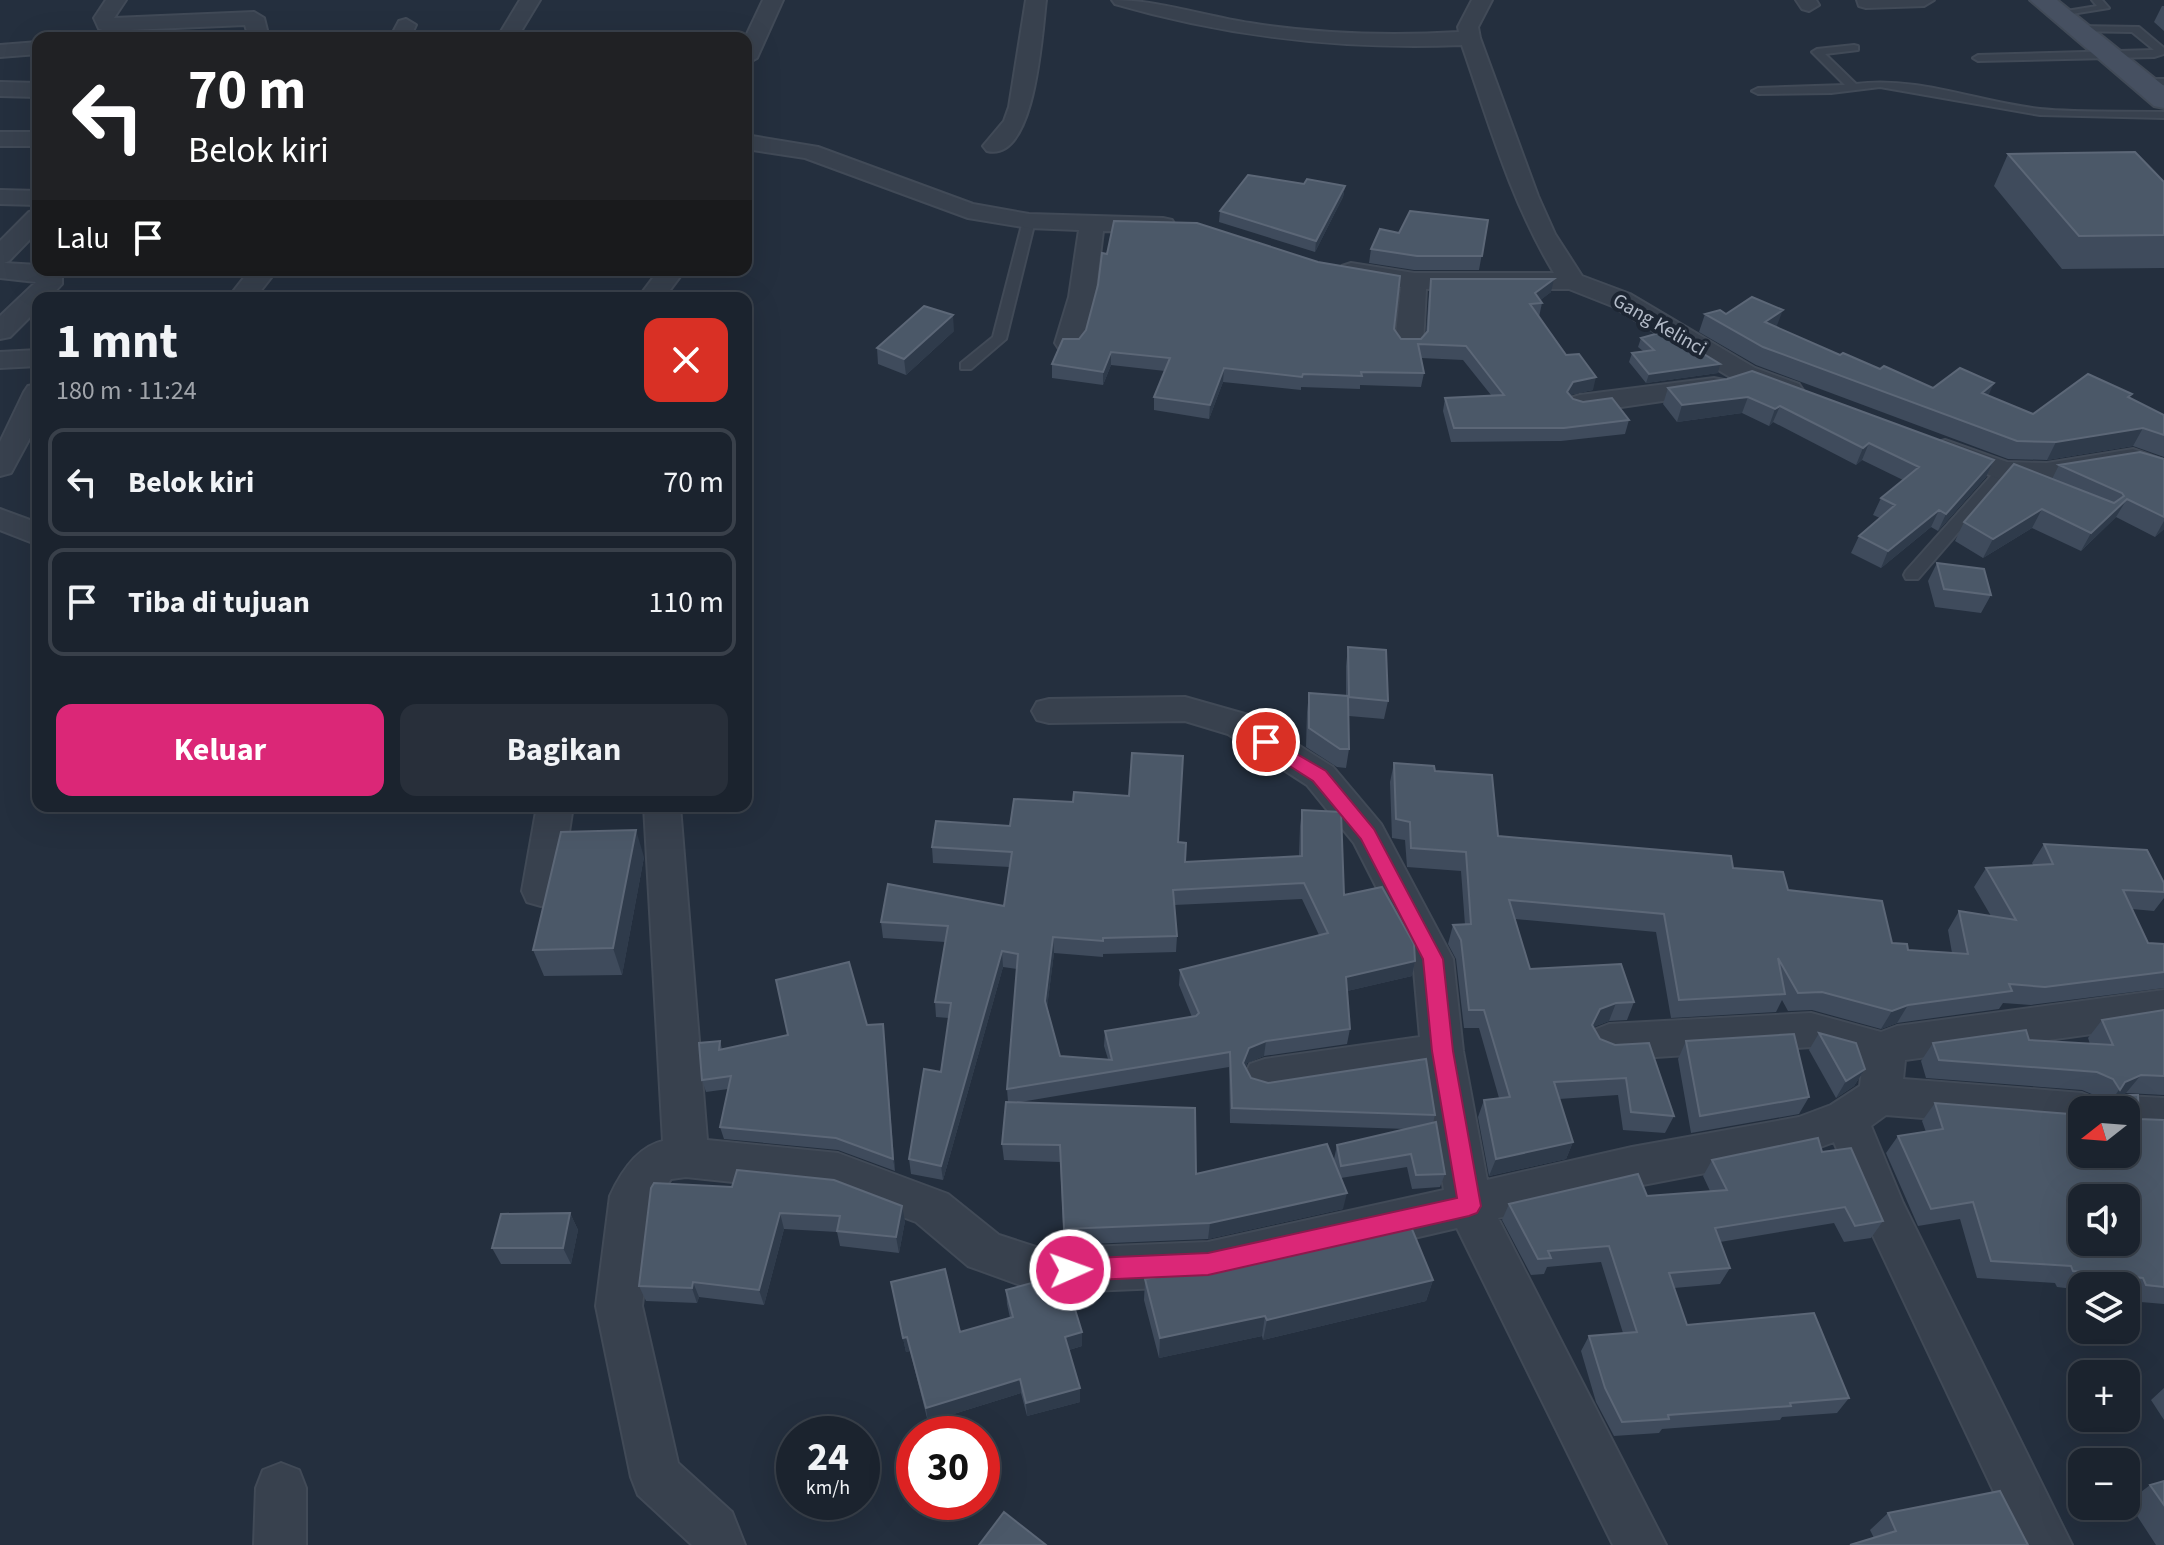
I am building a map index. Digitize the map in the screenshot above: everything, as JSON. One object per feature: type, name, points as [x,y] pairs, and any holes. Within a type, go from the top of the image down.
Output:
[{"type":"main road","points":[[2060,14],[2111,55],[2154,82],[2164,100]]},
{"type":"street","points":[[116,0],[104,18],[106,25],[254,18],[258,32]]},
{"type":"street","points":[[511,32],[530,0]]},
{"type":"street","points":[[752,45],[773,0]]},
{"type":"street","points":[[995,146],[1015,122],[1020,107],[1036,0]]},
{"type":"street","points":[[1122,0],[1169,15],[1249,30],[1410,42],[1470,38]]},
{"type":"street","points":[[1482,0],[1468,27],[1470,38],[1526,196],[1543,234],[1572,281]]},
{"type":"street","points":[[1866,2],[1924,0]]},
{"type":"street","points":[[0,40],[32,39]]},
{"type":"street","points":[[0,51],[32,48]]},
{"type":"street","points":[[0,89],[32,90]]},
{"type":"street","points":[[0,139],[32,139]]},
{"type":"street","points":[[752,143],[810,152],[968,211],[1029,221],[1184,226]]},
{"type":"street","points":[[0,197],[32,198]]},
{"type":"street","points":[[0,256],[32,223]]},
{"type":"street","points":[[1069,343],[1082,297],[1092,223]]},
{"type":"street","points":[[1326,267],[1414,281],[1572,281]]},
{"type":"street","points":[[0,270],[32,272]]},
{"type":"street","points":[[41,292],[49,284],[49,278],[45,276]]},
{"type":"street","points":[[246,292],[259,276]]},
{"type":"street","points":[[1409,343],[1414,281]]},
{"type":"street","name":"Gang Kelinci","points":[[1572,281],[1621,300],[1745,374],[1817,401]]},
{"type":"street","points":[[0,331],[32,300]]},
{"type":"street","points":[[0,360],[32,358]]},
{"type":"street","name":"Gang Kelinci","points":[[1580,404],[1721,385],[1745,374]]},
{"type":"street","points":[[0,467],[32,404]]},
{"type":"street","points":[[1917,438],[2003,471],[2047,472],[2133,458],[2164,470]]},
{"type":"street","points":[[0,519],[32,532]]},
{"type":"street","points":[[1049,711],[1185,709],[1240,725],[1320,776],[1368,834],[1433,959],[1442,1051],[1469,1206],[1640,1545]]},
{"type":"street","points":[[541,891],[554,812]]},
{"type":"street","points":[[662,812],[686,1157]]},
{"type":"street","points":[[2046,1545],[1885,1212],[1863,1107],[1885,1051],[1897,1044],[2164,1007]]},
{"type":"street","points":[[1609,1042],[1811,1030],[1885,1051]]},
{"type":"street","points":[[1265,1077],[1442,1051]]},
{"type":"street","points":[[719,1545],[714,1530],[656,1477],[619,1306],[632,1196],[658,1162],[686,1157],[838,1173],[932,1208],[984,1251],[1042,1271],[1208,1264],[1632,1167],[1799,1136],[1863,1107],[2068,1112]]},
{"type":"street","points":[[2140,1116],[2164,1117]]},
{"type":"street","points":[[280,1545],[281,1488]]},
{"type":"lane","points":[[2060,14],[2104,8],[2097,0]]},
{"type":"lane","points":[[1978,58],[2161,51],[2135,29],[2060,14]]},
{"type":"lane","points":[[1853,87],[1817,52],[1854,48]]},
{"type":"lane","points":[[1758,91],[1880,84],[2040,112],[2164,115]]},
{"type":"lane","points":[[966,366],[999,339],[1029,221]]},
{"type":"lane","points":[[1912,575],[2003,471],[2045,489]]},
{"type":"building","points":[[2135,152],[2164,182],[2164,235],[2079,236],[2008,154]]},
{"type":"building","points":[[1248,175],[1304,184],[1307,179],[1345,186],[1316,241],[1220,211]]},
{"type":"building","points":[[1410,211],[1488,220],[1482,256],[1417,256],[1371,249],[1380,229],[1399,233]]},
{"type":"building","points":[[1114,221],[1197,223],[1318,262],[1400,276],[1394,329],[1401,339],[1421,339],[1428,331],[1431,279],[1554,279],[1535,293],[1542,303],[1530,304],[1566,355],[1579,354],[1596,377],[1573,382],[1567,392],[1573,399],[1583,402],[1612,398],[1629,420],[1564,428],[1454,428],[1445,398],[1504,395],[1466,346],[1418,344],[1424,373],[1361,372],[1362,376],[1303,374],[1302,377],[1224,368],[1210,405],[1154,397],[1170,358],[1111,352],[1103,372],[1052,364],[1063,339],[1079,339],[1086,330],[1098,285],[1102,253],[1107,254]]},
{"type":"building","points":[[1752,297],[1783,310],[1765,322],[1840,355],[1843,353],[1880,369],[1884,366],[1933,388],[1960,368],[1994,383],[1982,393],[2033,414],[2088,374],[2132,394],[2128,397],[2164,415],[2164,435],[2143,428],[2056,442],[2017,441],[1763,347],[1705,314],[1720,310],[1726,314]]},
{"type":"building","points":[[924,306],[953,315],[904,359],[877,348]]},
{"type":"building","points":[[1666,331],[1720,364],[1649,374],[1632,353],[1654,350],[1641,338]]},
{"type":"building","points":[[1752,371],[1994,460],[1946,514],[1939,510],[1888,551],[1859,536],[1895,505],[1881,498],[1919,467],[1869,443],[1863,448],[1780,406],[1775,409],[1748,397],[1682,405],[1668,388],[1727,379]]},
{"type":"building","points":[[2140,452],[2164,459],[2164,517],[2127,499],[2091,533],[2042,509],[1993,539],[1964,522],[2014,464],[2114,503],[2124,496],[2122,493],[2059,465]]},
{"type":"building","points":[[1937,563],[1984,569],[1991,595],[1944,589]]},
{"type":"building","points":[[1348,647],[1386,650],[1388,701],[1349,697]]},
{"type":"building","points":[[1309,693],[1348,696],[1349,749],[1340,749],[1309,728]]},
{"type":"building","points":[[1132,753],[1183,756],[1178,842],[1186,843],[1185,862],[1302,856],[1302,810],[1341,812],[1344,895],[1382,887],[1414,944],[1415,961],[1346,977],[1350,1029],[1266,1041],[1249,1048],[1243,1063],[1251,1078],[1268,1083],[1426,1059],[1435,1115],[1232,1108],[1230,1052],[1007,1089],[1018,954],[1002,951],[941,1166],[909,1159],[924,1069],[941,1072],[951,1003],[935,1002],[948,926],[881,922],[888,884],[1004,906],[1012,852],[932,847],[936,821],[1010,826],[1014,799],[1073,802],[1074,792],[1129,796]],"holes":[[[1304,883],[1328,933],[1180,970],[1199,1013],[1196,1016],[1105,1031],[1112,1060],[1060,1056],[1045,1001],[1053,937],[1103,941],[1103,938],[1177,936],[1173,890]]]},
{"type":"building","points":[[1394,763],[1434,766],[1435,771],[1492,775],[1498,836],[1731,856],[1733,868],[1783,872],[1788,890],[1882,901],[1892,943],[1907,944],[1908,950],[1968,954],[1959,911],[2016,920],[1986,868],[2053,864],[2044,844],[2147,850],[2164,883],[2164,892],[2123,890],[2148,943],[2164,944],[2164,972],[2045,987],[2009,984],[2012,991],[1908,1005],[1892,1011],[1822,992],[1798,993],[1778,958],[1785,994],[1679,1000],[1664,914],[1509,900],[1530,969],[1621,964],[1634,1002],[1616,1003],[1600,1009],[1592,1025],[1600,1039],[1615,1045],[1649,1043],[1674,1116],[1631,1112],[1626,1078],[1554,1082],[1573,1142],[1496,1159],[1484,1100],[1510,1097],[1484,1010],[1469,1010],[1461,940],[1453,925],[1471,924],[1466,852],[1411,848],[1410,822],[1396,819]]},
{"type":"building","points":[[636,830],[613,948],[533,950],[561,832]]},
{"type":"building","points":[[849,962],[867,1025],[883,1024],[893,1159],[836,1138],[720,1127],[731,1076],[702,1080],[699,1043],[720,1041],[719,1050],[788,1035],[776,980]]},
{"type":"building","points":[[2164,1010],[2164,1076],[2141,1075],[2125,1082],[2120,1090],[2113,1079],[2097,1072],[1939,1060],[1933,1043],[2026,1030],[2029,1040],[2113,1045],[2102,1020]]},
{"type":"building","points":[[1819,1033],[1856,1043],[1865,1069],[1846,1081]]},
{"type":"building","points":[[1794,1034],[1809,1097],[1700,1116],[1686,1041]]},
{"type":"building","points":[[1006,1102],[1195,1108],[1196,1174],[1327,1144],[1347,1193],[1210,1223],[1064,1229],[1060,1145],[1002,1144]]},
{"type":"building","points":[[1935,1103],[2068,1114],[2068,1168],[2140,1168],[2140,1119],[2164,1120],[2164,1287],[2146,1285],[2140,1272],[2083,1272],[2073,1271],[2071,1266],[1991,1261],[1973,1202],[1931,1209],[1898,1136],[1943,1129]]},
{"type":"building","points":[[1436,1122],[1445,1174],[1416,1175],[1411,1154],[1341,1166],[1337,1145]]},
{"type":"building","points":[[1818,1138],[1822,1152],[1851,1148],[1883,1221],[1855,1226],[1845,1207],[1715,1228],[1730,1268],[1669,1273],[1687,1325],[1814,1313],[1849,1398],[1622,1422],[1605,1388],[1589,1336],[1637,1332],[1609,1246],[1548,1251],[1551,1258],[1538,1259],[1509,1204],[1638,1174],[1647,1196],[1727,1190],[1712,1160]]},
{"type":"building","points":[[737,1170],[834,1180],[902,1206],[896,1237],[837,1231],[840,1216],[780,1213],[759,1290],[693,1282],[692,1288],[639,1286],[654,1183],[732,1187]]},
{"type":"building","points":[[570,1213],[563,1248],[492,1248],[501,1214]]},
{"type":"building","points":[[1409,1222],[1433,1280],[1267,1320],[1265,1316],[1160,1338],[1145,1279],[1211,1268]]},
{"type":"building","points":[[945,1269],[960,1332],[1013,1317],[1006,1290],[1039,1281],[1066,1280],[1082,1332],[1065,1337],[1080,1388],[1026,1403],[1020,1379],[926,1408],[907,1337],[903,1338],[891,1282]]},
{"type":"building","points":[[2164,1481],[2164,1505],[2150,1485]]},
{"type":"building","points":[[2000,1491],[2028,1545],[1850,1545],[1896,1531],[1888,1513]]},
{"type":"building","points":[[1004,1512],[1046,1545],[979,1545]]},
{"type":"route","points":[[1070,1270],[1208,1264],[1469,1206],[1442,1051],[1433,959],[1368,834],[1320,776],[1266,742]]}]
